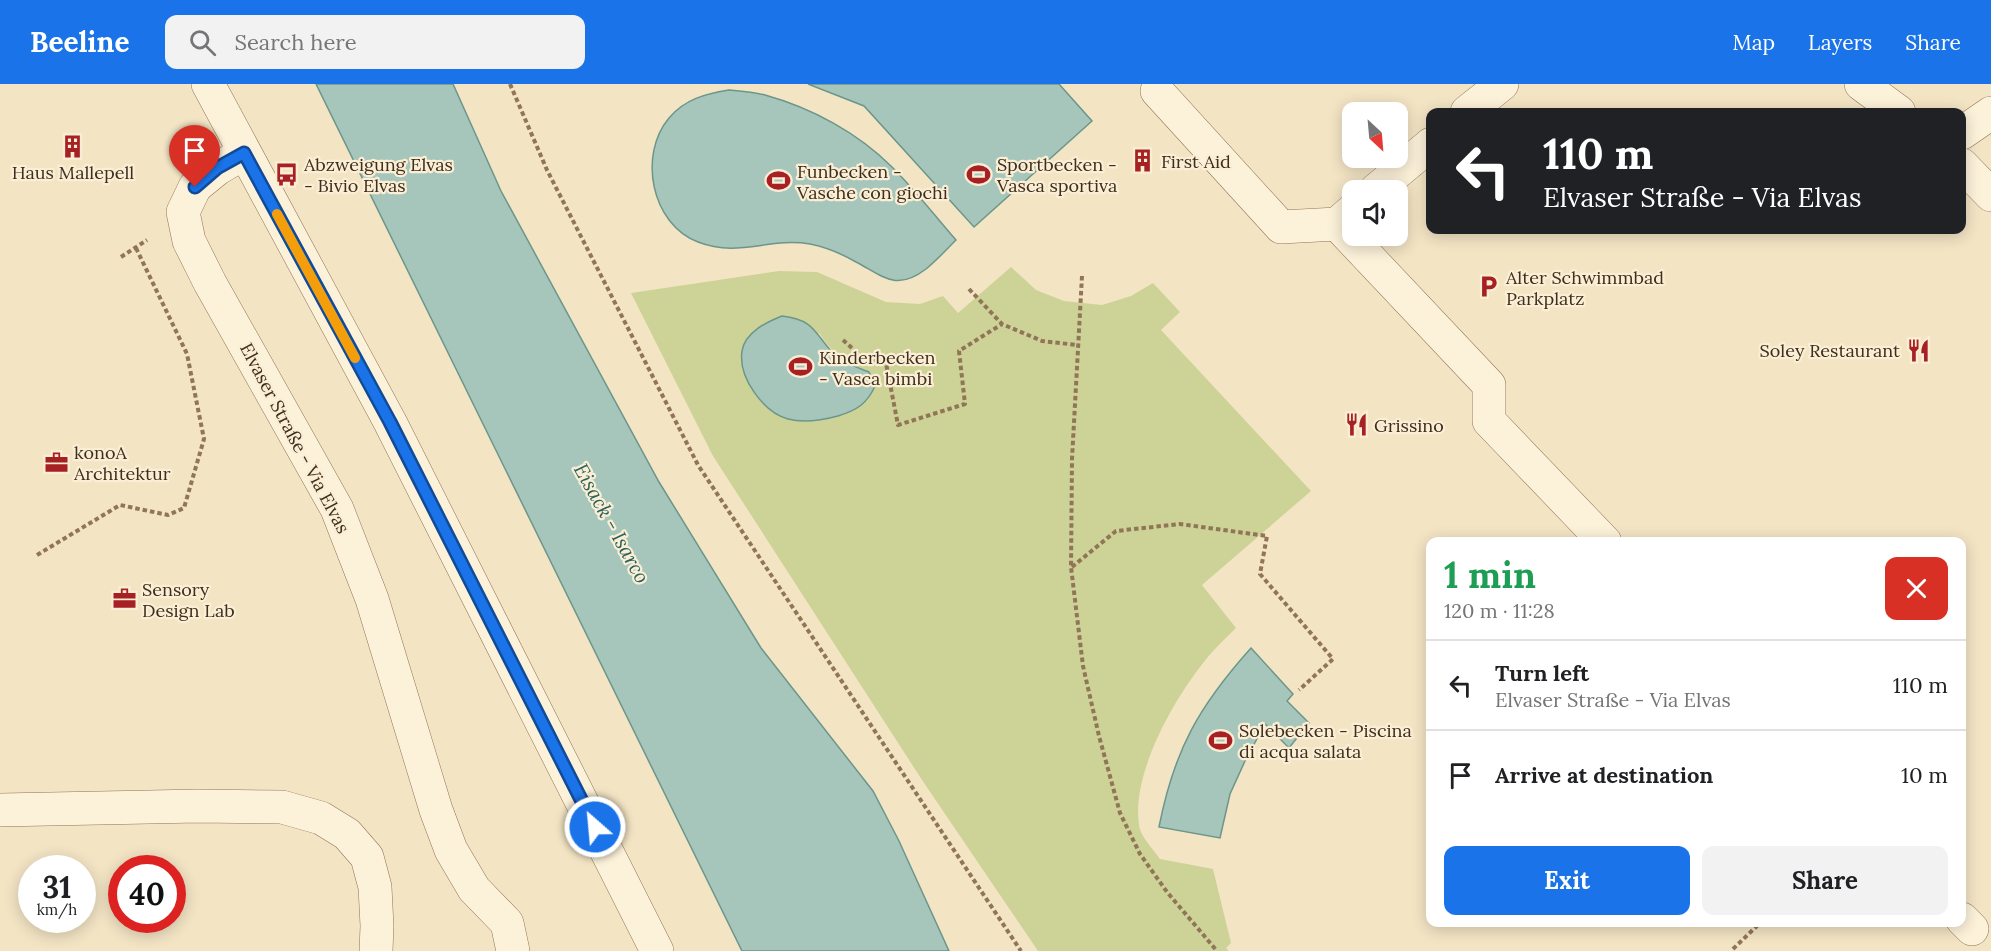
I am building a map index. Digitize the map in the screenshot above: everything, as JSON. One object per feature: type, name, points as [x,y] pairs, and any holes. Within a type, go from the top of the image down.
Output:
[{"type":"street","points":[[208,84],[390,422],[657,951]]},
{"type":"street","points":[[1472,108],[1502,84]]},
{"type":"street","points":[[1861,84],[1894,108]]},
{"type":"street","points":[[1157,91],[1281,227],[1342,217]]},
{"type":"street","points":[[1966,130],[1991,113]]},
{"type":"street","points":[[1388,180],[1426,148]]},
{"type":"street","name":"Elvaser Straße - Via Elvas","points":[[244,153],[217,168],[195,187],[183,212],[189,240],[210,283],[337,508],[372,599],[436,810],[451,850],[474,889],[507,923],[513,951]]},
{"type":"street","points":[[1966,169],[1991,195]]},
{"type":"street","points":[[1370,246],[1489,385],[1489,421],[1600,537]]},
{"type":"street","points":[[0,810],[199,806],[282,807],[321,818],[347,834],[367,857],[375,887],[376,951]]},
{"type":"path","points":[[510,84],[547,170],[698,465],[1021,951]]},
{"type":"path","points":[[37,555],[120,505],[168,515],[184,508],[204,439],[187,354],[136,248],[121,257]]},
{"type":"path","points":[[1082,276],[1072,459],[1071,567],[1083,666],[1120,813],[1140,855],[1167,892],[1217,951]]},
{"type":"path","points":[[969,289],[1002,324],[1042,341],[1077,345]]},
{"type":"path","points":[[843,340],[861,356],[886,363],[898,425],[965,404],[959,351],[1002,324]]},
{"type":"path","points":[[1071,567],[1116,531],[1180,524],[1267,537],[1260,574],[1333,659],[1299,690]]},
{"type":"path","points":[[1733,950],[1756,927]]},
{"type":"green space","points":[[1011,267],[1036,290],[1064,301],[1102,305],[1131,296],[1153,283],[1180,312],[1161,330],[1311,491],[1202,585],[1236,628],[1207,658],[1169,714],[1149,760],[1138,804],[1140,829],[1160,859],[1213,869],[1231,943],[1226,948],[1229,951],[1038,951],[922,780],[713,456],[631,293],[779,271],[817,272],[886,302],[920,304],[943,296],[958,313]],"holes":[[[819,333],[840,357],[869,372],[875,386],[868,400],[850,412],[788,419],[771,410],[757,396]]]},
{"type":"water","name":"Eisack - Isarco","points":[[316,84],[453,84],[501,191],[659,482],[761,648],[873,791],[899,841],[949,951],[742,951]]},
{"type":"water","name":"Sportbecken - Vasca sportiva","points":[[808,84],[1059,84],[1092,121],[974,227],[864,106]]},
{"type":"water","name":"Funbecken - Vasche con giochi","points":[[729,90],[783,100],[849,133],[892,167],[956,240],[926,269],[906,280],[898,281],[882,276],[845,256],[816,245],[781,243],[727,248],[698,242],[682,233],[669,220],[660,205],[654,187],[652,169],[659,133],[669,118],[682,106],[704,96]]},
{"type":"water","name":"Kinderbecken - Vasca bimbi","points":[[782,316],[806,323],[835,355],[869,372],[875,386],[865,402],[856,409],[838,416],[806,421],[788,419],[779,415],[761,401],[744,372],[742,351],[747,338],[752,333]]},
{"type":"water","name":"Solebecken - Piscina di acqua salata","points":[[1251,648],[1293,694],[1287,701],[1309,723],[1289,748],[1265,724],[1230,794],[1220,838],[1159,827],[1172,775],[1191,730],[1217,690]]},
{"type":"slow traffic","points":[[277,214],[355,358]]},
{"type":"place","name":"Haus Mallepell","points":[[73,146]]},
{"type":"place","name":"First Aid","points":[[1143,161]]},
{"type":"place","name":"Abzweigung Elvas - Bivio Elvas","points":[[286,174]]},
{"type":"place","name":"Sportbecken - Vasca sportiva","points":[[979,174]]},
{"type":"place","name":"Funbecken - Vasche con giochi","points":[[779,181]]},
{"type":"place","name":"Alter Schwimmbad Parkplatz","points":[[1488,287]]},
{"type":"place","name":"Soley Restaurant","points":[[1918,350]]},
{"type":"place","name":"Kinderbecken - Vasca bimbi","points":[[801,367]]},
{"type":"place","name":"Grissino","points":[[1356,425]]},
{"type":"place","name":"konoA Architektur","points":[[56,462]]},
{"type":"place","name":"Sensory Design Lab","points":[[124,599]]},
{"type":"place","name":"Solebecken - Piscina di acqua salata","points":[[1221,740]]},
{"type":"route","points":[[195,187],[217,168],[244,153],[390,422],[595,827]]}]
